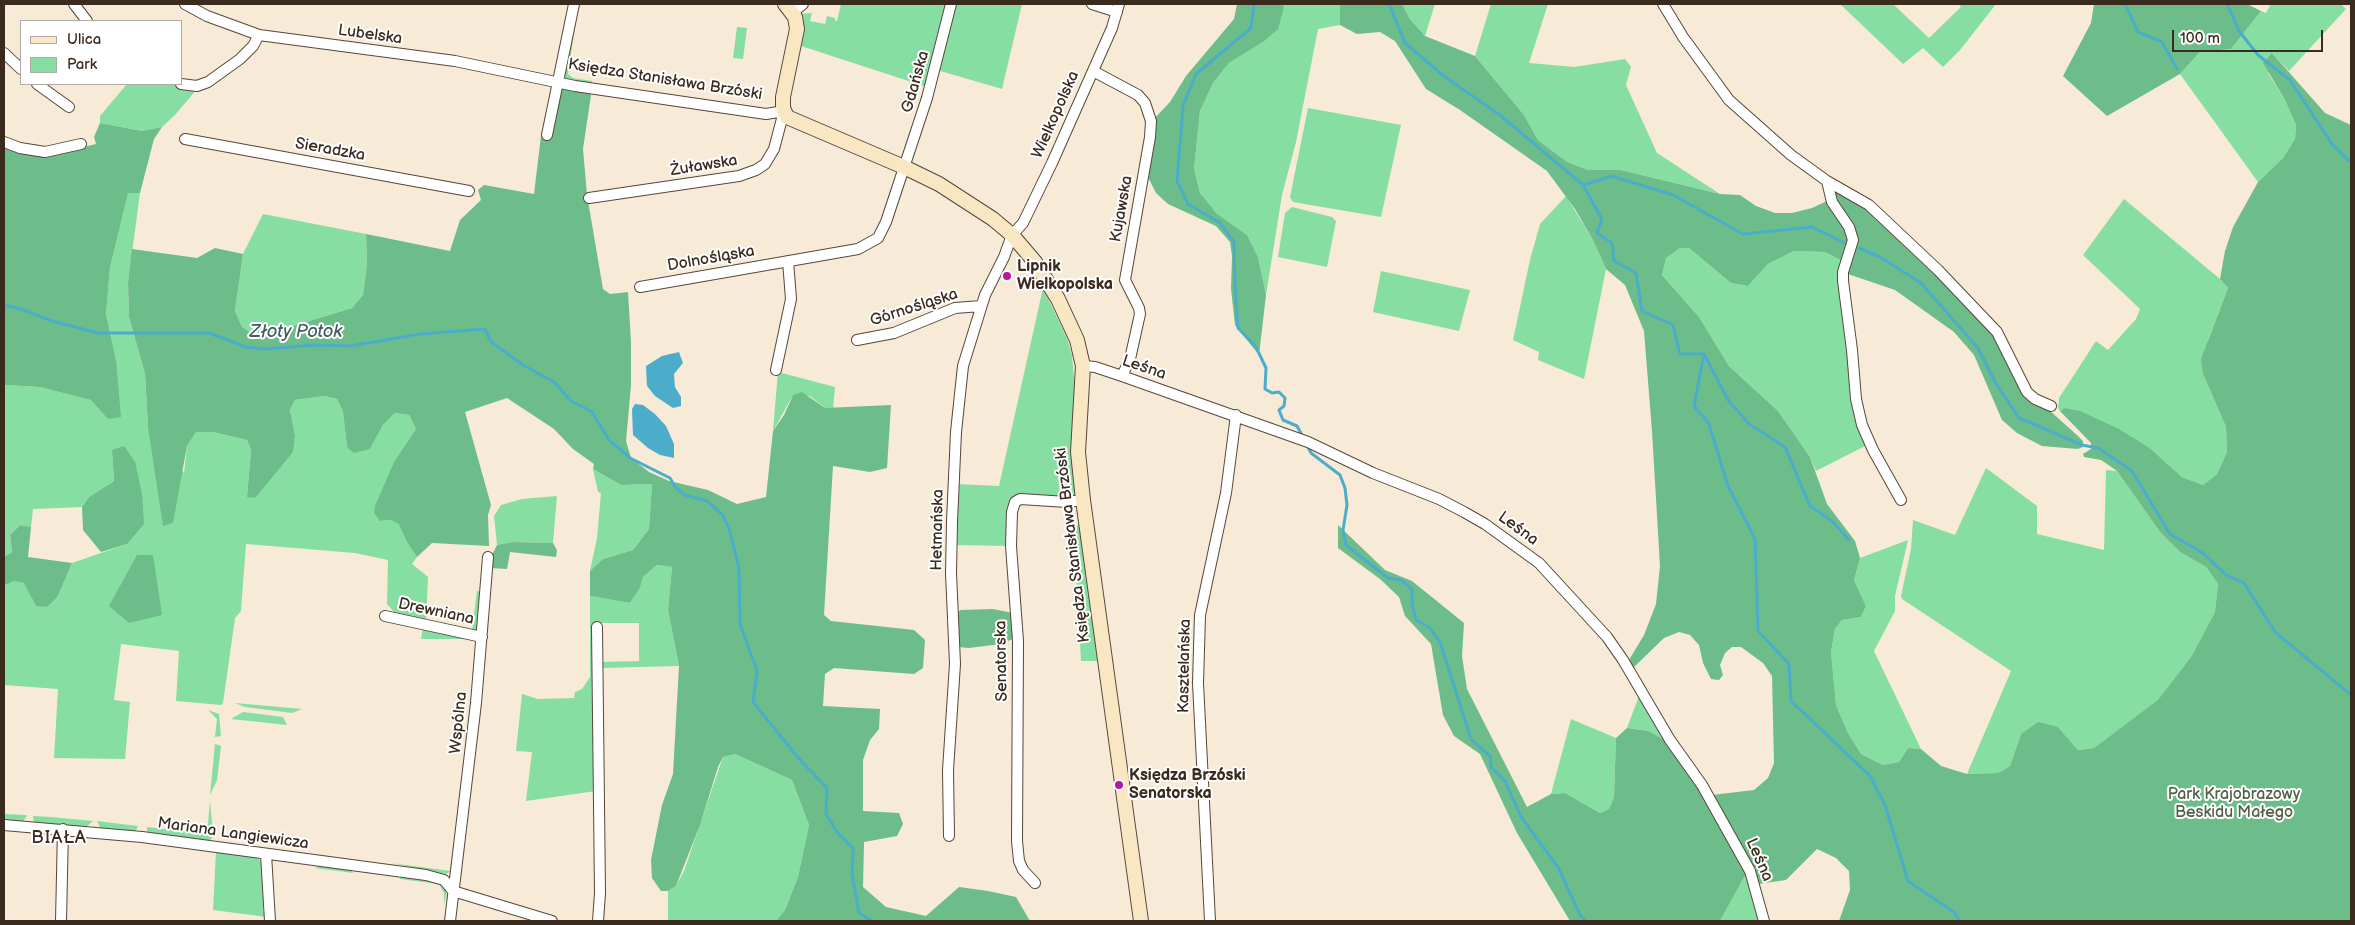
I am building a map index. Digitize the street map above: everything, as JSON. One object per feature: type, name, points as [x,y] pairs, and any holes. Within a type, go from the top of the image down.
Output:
[{"type":"street","points":[[74,4],[86,20]]},
{"type":"street","name":"Lubelska","points":[[186,4],[207,16],[259,35],[455,61],[558,82]]},
{"type":"street","name":"Księdza Stanisława Brzóski","points":[[574,4],[558,82],[766,114],[784,110]]},
{"type":"street","name":"Gdańska","points":[[904,166],[927,98],[951,4]]},
{"type":"street","points":[[1092,4],[1118,8]]},
{"type":"street","points":[[1663,4],[1683,37],[1729,100],[1791,155],[1827,181],[1869,205],[1944,276],[1997,332],[2027,392],[2035,400],[2051,406]]},
{"type":"street","name":"Księdza Stanisława Brzóski","points":[[793,7],[797,28],[783,97],[784,110],[787,117],[904,166],[972,204],[1012,235],[1035,262],[1058,299],[1077,340],[1082,366],[1078,452],[1083,500],[1141,921]]},
{"type":"street","name":"Wielkopolska","points":[[1012,235],[1023,222],[1093,70],[1118,8]]},
{"type":"street","points":[[182,84],[197,86],[208,82],[240,60],[253,46],[259,35]]},
{"type":"street","points":[[4,53],[20,68]]},
{"type":"street","name":"Kujawska","points":[[1093,70],[1138,94],[1145,103],[1151,121],[1125,280],[1139,308],[1140,314],[1130,359],[1122,376]]},
{"type":"street","points":[[547,135],[558,82]]},
{"type":"street","points":[[37,85],[69,107]]},
{"type":"street","name":"Żuławska","points":[[589,198],[740,176],[756,170],[765,164],[774,149],[784,110]]},
{"type":"street","name":"Sieradzka","points":[[185,139],[470,191]]},
{"type":"street","points":[[4,142],[20,148],[45,152],[82,144]]},
{"type":"street","name":"Dolnośląska","points":[[640,287],[858,249],[871,243],[882,232],[904,166]]},
{"type":"street","points":[[1827,181],[1832,202],[1849,227],[1853,240],[1843,272],[1843,281],[1856,399],[1862,425],[1873,450],[1901,500]]},
{"type":"street","name":"Hetmańska","points":[[949,836],[948,770],[956,664],[951,573],[956,432],[963,366],[981,306],[1012,235]]},
{"type":"street","points":[[776,370],[791,299],[788,261]]},
{"type":"street","name":"Górnośląska","points":[[856,340],[894,333],[955,308],[981,306]]},
{"type":"street","name":"Leśna","points":[[1082,366],[1095,367],[1122,376],[1308,442],[1373,473],[1439,499],[1464,512],[1485,524],[1539,563],[1607,637],[1623,660],[1670,740],[1702,785],[1750,871],[1764,921]]},
{"type":"street","name":"Kasztelańska","points":[[1210,921],[1198,683],[1200,615],[1226,494],[1236,415]]},
{"type":"street","name":"Senatorska","points":[[1035,883],[1023,870],[1019,861],[1017,841],[1018,641],[1012,546],[1012,512],[1015,502],[1020,499],[1067,502],[1083,500]]},
{"type":"street","name":"Wspólna","points":[[450,921],[462,837],[488,557]]},
{"type":"street","name":"Drewniana","points":[[384,616],[482,637]]},
{"type":"street","points":[[597,627],[600,892],[598,921]]},
{"type":"street","name":"Mariana Langiewicza","points":[[4,825],[63,829],[426,875],[444,880],[453,891]]},
{"type":"street","points":[[60,921],[63,829]]},
{"type":"street","points":[[266,854],[270,921]]},
{"type":"street","points":[[453,891],[552,921]]},
{"type":"green space","points":[[841,4],[949,4],[927,87],[798,45],[799,14],[812,13],[810,21],[825,24],[827,16],[835,18],[835,21],[837,21]]},
{"type":"green space","points":[[954,4],[1022,4],[1002,89],[937,70]]},
{"type":"green space","points":[[1237,4],[1282,4],[1284,7],[1278,29],[1263,42],[1229,63],[1213,83],[1200,111],[1194,169],[1200,193],[1217,214],[1247,235],[1258,257],[1266,295],[1259,355],[1235,325],[1231,289],[1232,256],[1230,242],[1216,226],[1168,204],[1156,193],[1149,179],[1147,165],[1153,120],[1170,102],[1186,76],[1234,19]]},
{"type":"green space","points":[[1282,4],[1340,4],[1340,25],[1318,29],[1296,142],[1282,195],[1266,295],[1258,257],[1247,235],[1216,214],[1200,193],[1194,169],[1200,111],[1213,83],[1229,63],[1263,42],[1284,7]]},
{"type":"green space","name":"Park Krajobrazowy Beskidu Małego","points":[[1340,4],[1402,4],[1410,19],[1425,36],[1475,56],[1524,115],[1538,140],[1567,162],[1588,170],[1621,170],[1720,194],[1740,195],[1756,206],[1775,213],[1792,213],[1812,208],[1827,201],[1849,238],[1842,261],[1825,252],[1794,251],[1768,264],[1748,286],[1731,283],[1689,248],[1680,248],[1666,258],[1662,275],[1699,317],[1729,366],[1778,411],[1810,457],[1827,504],[1855,541],[1860,558],[1854,580],[1866,606],[1861,617],[1842,620],[1835,629],[1831,652],[1836,705],[1848,733],[1861,754],[1883,765],[1899,762],[1908,748],[1921,749],[1941,766],[1967,774],[1998,773],[2010,766],[2021,734],[2038,722],[2058,727],[2078,750],[2094,748],[2158,700],[2191,657],[2215,612],[2218,584],[2206,567],[2180,552],[2160,532],[2117,471],[2101,460],[2084,457],[2083,454],[2091,449],[2091,443],[2060,411],[2064,408],[2080,411],[2119,429],[2151,449],[2182,477],[2203,485],[2217,474],[2227,452],[2226,427],[2203,374],[2201,359],[2228,288],[2220,279],[2225,251],[2233,227],[2258,182],[2283,158],[2295,139],[2296,125],[2285,100],[2263,63],[2272,53],[2325,113],[2351,125],[2351,921],[1839,921],[1850,890],[1849,871],[1836,858],[1817,849],[1786,880],[1758,884],[1735,832],[1712,795],[1754,790],[1768,778],[1774,763],[1772,676],[1763,663],[1741,647],[1732,647],[1725,653],[1720,665],[1723,675],[1719,680],[1711,679],[1703,663],[1699,645],[1690,635],[1679,632],[1664,638],[1633,668],[1629,660],[1644,635],[1656,604],[1660,566],[1644,331],[1625,285],[1606,269],[1593,240],[1575,209],[1547,171],[1460,110],[1426,89],[1395,41],[1380,32],[1357,34],[1340,25]]},
{"type":"green space","points":[[1402,4],[1435,4],[1425,36],[1410,19]]},
{"type":"green space","points":[[1491,4],[1548,4],[1529,63],[1574,67],[1625,59],[1631,67],[1626,85],[1657,153],[1720,194],[1621,170],[1588,170],[1567,162],[1538,140],[1524,115],[1475,56]]},
{"type":"green space","points":[[1840,4],[1893,4],[1929,38],[1961,7],[1958,4],[1996,4],[1960,50],[1943,67],[1923,48],[1903,64]]},
{"type":"green space","points":[[2094,4],[2247,4],[2261,11],[2231,49],[2200,52],[2180,74],[2107,116],[2063,76],[2091,23]]},
{"type":"green space","points":[[2271,4],[2341,4],[2346,9],[2289,71],[2272,53],[2268,73],[2285,100],[2296,125],[2295,139],[2283,158],[2258,182],[2180,74],[2200,52],[2231,49],[2261,11],[2266,13]]},
{"type":"green space","points":[[577,14],[568,74],[573,78],[592,81],[592,84],[579,84],[564,79],[562,76]]},
{"type":"green space","points":[[737,27],[747,28],[743,59],[733,58]]},
{"type":"green space","points":[[126,85],[177,85],[197,89],[162,127],[142,131],[100,123],[100,116]]},
{"type":"green space","points":[[565,88],[588,91],[591,95],[583,149],[587,195],[603,289],[610,294],[628,292],[631,385],[626,441],[631,458],[649,472],[669,481],[708,490],[737,504],[766,497],[773,431],[784,415],[793,395],[802,392],[825,408],[891,405],[887,468],[870,472],[833,466],[824,615],[831,621],[914,630],[925,640],[923,668],[914,674],[834,668],[825,674],[823,706],[880,709],[879,729],[870,740],[863,760],[863,811],[899,813],[903,824],[897,836],[864,842],[863,887],[886,907],[926,916],[959,887],[988,891],[1016,897],[1030,921],[776,921],[785,910],[798,877],[809,825],[792,780],[735,754],[723,757],[718,767],[700,825],[676,886],[668,891],[661,891],[652,878],[651,860],[662,805],[673,774],[679,666],[668,610],[672,567],[657,565],[643,577],[640,588],[630,603],[590,596],[590,571],[603,559],[633,550],[649,529],[652,484],[621,485],[593,469],[594,464],[573,449],[554,429],[507,398],[465,412],[491,505],[488,515],[489,546],[432,543],[417,557],[408,544],[399,524],[390,520],[380,521],[374,513],[375,506],[395,460],[416,429],[409,415],[395,413],[383,425],[370,449],[354,453],[347,447],[343,412],[337,399],[324,396],[295,400],[290,410],[295,435],[293,452],[255,498],[247,497],[251,450],[247,440],[213,432],[196,432],[187,446],[173,523],[163,526],[148,427],[145,374],[129,317],[128,283],[132,249],[197,258],[215,248],[243,254],[235,311],[242,327],[251,333],[270,333],[352,308],[363,295],[367,265],[366,234],[450,251],[460,220],[481,200],[478,190],[484,185],[534,194],[541,136],[548,112],[559,90]]},
{"type":"green space","points":[[1308,108],[1401,125],[1381,217],[1293,202],[1290,197]]},
{"type":"green space","points":[[100,123],[142,131],[162,127],[154,139],[140,193],[128,193],[110,268],[106,314],[116,360],[121,417],[108,419],[91,400],[40,387],[4,385],[4,148],[45,156],[96,144],[94,137]]},
{"type":"green space","points":[[1836,191],[1867,208],[1896,233],[1995,334],[2021,389],[2049,410],[2078,436],[2083,441],[2083,447],[2078,449],[2042,446],[2017,433],[2002,420],[1974,355],[1954,332],[1895,290],[1845,273],[1854,251],[1835,202]]},
{"type":"green space","points":[[128,192],[140,193],[128,283],[129,317],[145,374],[148,427],[184,473],[187,446],[196,432],[213,432],[247,440],[251,450],[247,496],[255,498],[295,435],[290,410],[295,400],[324,396],[337,399],[343,412],[347,447],[370,449],[383,425],[395,413],[409,415],[416,429],[395,460],[380,521],[390,520],[400,524],[408,544],[417,557],[412,564],[428,577],[426,623],[398,617],[387,604],[388,560],[355,553],[246,544],[241,611],[235,618],[223,703],[221,705],[176,701],[179,651],[121,644],[114,700],[130,702],[125,759],[54,758],[58,689],[4,685],[4,583],[6,585],[14,581],[25,583],[36,606],[58,596],[72,563],[127,544],[112,450],[114,481],[89,497],[82,507],[33,509],[31,527],[20,525],[10,535],[12,552],[4,557],[4,385],[40,387],[92,400],[108,419],[116,360],[106,314],[110,268]]},
{"type":"green space","points":[[1566,196],[1593,240],[1606,269],[1584,379],[1538,360],[1539,352],[1513,340],[1530,260],[1540,224]]},
{"type":"green space","points":[[2124,199],[2220,279],[2228,288],[2208,340],[2203,374],[2226,427],[2227,452],[2217,474],[2203,485],[2182,477],[2151,449],[2064,408],[2060,411],[2058,408],[2059,398],[2096,341],[2108,350],[2136,319],[2140,309],[2083,255]]},
{"type":"green space","points":[[1292,207],[1332,217],[1336,221],[1327,267],[1278,257],[1285,213]]},
{"type":"green space","points":[[263,214],[366,234],[367,265],[363,295],[352,308],[270,333],[251,334],[242,327],[235,311],[243,254]]},
{"type":"green space","points":[[1680,248],[1689,248],[1731,283],[1748,286],[1768,264],[1794,251],[1825,252],[1842,261],[1867,445],[1816,471],[1810,457],[1778,411],[1729,366],[1699,317],[1662,275],[1666,258]]},
{"type":"green space","points":[[1381,271],[1470,290],[1459,331],[1373,312]]},
{"type":"green space","points":[[1043,288],[1067,338],[1072,356],[1075,390],[1071,448],[1076,499],[1019,497],[1008,546],[954,545],[956,484],[999,486]]},
{"type":"green space","points":[[778,372],[835,387],[833,409],[825,408],[810,396],[793,395],[773,431]]},
{"type":"green space","points":[[124,446],[135,462],[142,494],[144,524],[127,544],[101,552],[83,530],[82,507],[89,497],[114,481],[112,450]]},
{"type":"green space","points":[[1986,468],[2037,506],[2037,534],[2104,550],[2106,470],[2117,471],[2160,532],[2180,552],[2206,567],[2218,584],[2215,612],[2191,657],[2158,701],[2094,748],[2078,750],[2058,727],[2021,734],[2010,766],[1998,773],[1967,774],[2011,671],[1902,599],[1901,596],[1911,549],[1913,520],[1955,535]]},
{"type":"green space","points":[[593,469],[621,485],[652,484],[649,529],[633,550],[603,559],[590,571],[597,538],[601,493],[598,492]]},
{"type":"green space","points":[[557,496],[553,543],[513,542],[497,545],[494,516],[501,505],[522,499]]},
{"type":"green space","points":[[1079,523],[1098,661],[1081,661],[1074,539],[1075,530]]},
{"type":"green space","points":[[20,525],[31,527],[28,557],[72,563],[58,596],[47,607],[36,606],[24,583],[14,581],[6,585],[4,583],[4,557],[12,552],[10,535]]},
{"type":"green space","points":[[1338,525],[1385,570],[1412,581],[1464,623],[1462,656],[1467,689],[1527,807],[1551,794],[1565,793],[1600,813],[1609,809],[1614,797],[1616,738],[1627,728],[1648,731],[1667,741],[1700,787],[1747,872],[1720,921],[1570,921],[1517,833],[1480,754],[1454,736],[1443,715],[1431,644],[1405,616],[1399,597],[1380,579],[1338,548]]},
{"type":"green space","points":[[1908,540],[1895,596],[1895,611],[1874,651],[1921,749],[1908,748],[1899,762],[1883,765],[1861,754],[1848,733],[1836,705],[1831,652],[1835,629],[1842,620],[1861,617],[1866,606],[1854,580],[1860,558]]},
{"type":"green space","points":[[513,542],[553,543],[557,550],[556,557],[510,552],[507,569],[490,568],[497,545]]},
{"type":"green space","points":[[137,555],[153,555],[162,615],[129,623],[109,606]]},
{"type":"green space","points":[[657,565],[672,567],[668,610],[679,666],[601,668],[600,662],[639,661],[639,623],[595,623],[596,791],[526,801],[532,752],[516,751],[522,694],[538,699],[574,698],[575,692],[582,689],[590,677],[590,596],[630,603],[640,588],[643,577]]},
{"type":"green space","points":[[477,591],[483,592],[477,630],[472,631]]},
{"type":"green space","points":[[993,609],[1013,613],[1015,638],[1001,644],[969,648],[958,647],[956,613],[961,610]]},
{"type":"green space","points":[[392,621],[474,639],[476,641],[471,641],[471,639],[421,639],[423,628]]},
{"type":"green space","points":[[1639,696],[1667,741],[1648,731],[1627,728]]},
{"type":"green space","points":[[235,703],[302,709],[292,713],[245,707]]},
{"type":"green space","points":[[208,710],[219,714],[221,736],[215,737],[217,719]]},
{"type":"green space","points":[[243,712],[283,717],[287,725],[231,719]]},
{"type":"green space","points":[[1571,719],[1616,738],[1614,797],[1609,809],[1600,813],[1565,793],[1551,794]]},
{"type":"green space","points":[[215,744],[221,746],[217,780],[210,795]]},
{"type":"green space","points":[[735,754],[792,780],[809,825],[798,877],[785,910],[776,921],[668,921],[668,891],[676,886],[684,871],[723,757]]},
{"type":"green space","points":[[210,801],[213,833],[211,840],[207,842],[147,834],[147,827],[183,831],[202,830],[208,824]]},
{"type":"green space","points":[[4,814],[27,815],[23,822],[4,819]]},
{"type":"green space","points":[[33,816],[93,821],[86,827],[34,822]]},
{"type":"green space","points":[[97,821],[138,826],[135,832],[101,829]]},
{"type":"green space","points":[[216,851],[256,857],[263,863],[263,911],[267,917],[213,910]]},
{"type":"green space","points":[[453,852],[451,871],[446,874],[391,863],[450,871]]},
{"type":"green space","points":[[320,866],[350,869],[353,873],[315,868]]},
{"type":"green space","points":[[1747,872],[1762,921],[1720,921]]},
{"type":"green space","points":[[401,875],[435,881],[442,885],[447,891],[444,905],[444,893],[439,884],[400,879]]},
{"type":"water","points":[[679,352],[683,363],[674,374],[675,387],[681,397],[681,406],[673,408],[655,396],[647,386],[646,366],[662,356]]},
{"type":"water","points":[[635,404],[643,405],[666,426],[674,444],[674,458],[660,455],[648,448],[633,435],[632,409]]},
{"type":"waterway","points":[[1254,4],[1251,28],[1196,74],[1183,106],[1177,181],[1188,204],[1220,223],[1234,242],[1238,328],[1256,347],[1266,368],[1265,389],[1272,393],[1279,392],[1285,398],[1284,406],[1279,410],[1283,420],[1297,426],[1303,437]]},
{"type":"waterway","points":[[1389,4],[1405,43],[1445,77],[1500,115],[1583,185],[1602,219],[1597,233],[1612,243],[1614,261],[1636,273],[1642,311],[1673,325],[1680,354],[1704,354],[1728,400],[1749,424],[1785,447],[1810,506],[1832,521],[1849,540]]},
{"type":"waterway","points":[[2125,4],[2138,32],[2162,42],[2177,69]]},
{"type":"waterway","points":[[2227,4],[2239,31],[2258,55],[2290,80],[2332,144],[2351,163]]},
{"type":"waterway","points":[[1584,185],[1611,176],[1673,195],[1743,234],[1812,227],[1845,243]]},
{"type":"waterway","points":[[1859,248],[1880,257],[1921,283],[1978,348],[1995,382],[2019,418],[2082,445],[2098,448],[2132,471],[2170,534],[2203,553],[2226,575],[2244,583],[2275,632],[2351,695]]},
{"type":"waterway","name":"Złoty Potok","points":[[4,305],[21,309],[52,321],[98,333],[209,333],[246,347],[264,349],[315,345],[351,346],[420,334],[485,329],[491,342],[523,365],[554,382],[571,401],[592,412],[609,440],[630,458],[670,478],[676,488],[685,495],[707,501],[722,514],[729,528],[739,568],[740,624],[757,671],[753,702],[801,761],[827,788],[826,814],[837,832],[853,848],[852,874],[859,913],[872,921]]},
{"type":"waterway","points":[[1704,354],[1694,406],[1709,424],[1728,486],[1755,539],[1758,631],[1789,664],[1791,701],[1870,776],[1885,805],[1908,881],[1955,913],[1959,921]]},
{"type":"waterway","points":[[1307,445],[1311,453],[1340,475],[1345,488],[1347,505],[1343,530],[1346,545],[1388,578],[1401,580],[1412,589],[1412,604],[1416,620],[1429,627],[1440,642],[1471,739],[1490,756],[1491,767],[1505,781],[1521,817],[1558,867],[1580,915],[1586,921]]},
{"type":"place","name":"Lipnik Wielkopolska","points":[[1007,276]]},
{"type":"place","name":"Księdza Brzóski Senatorska","points":[[1119,785]]},
{"type":"district","name":"BIAŁA","points":[[59,838]]}]
